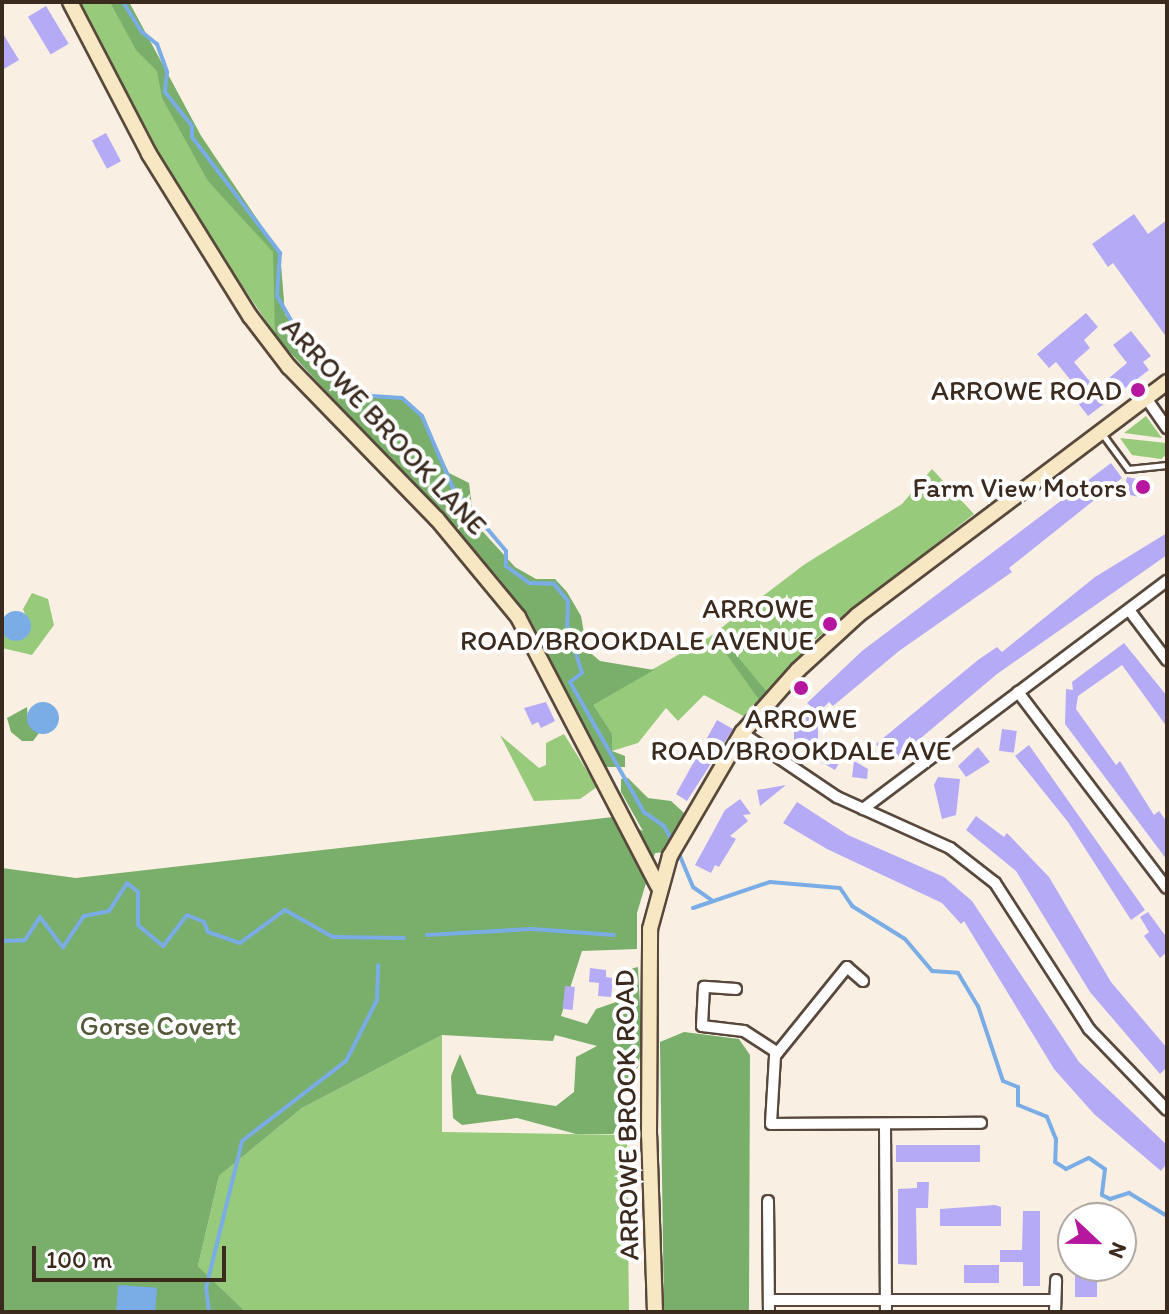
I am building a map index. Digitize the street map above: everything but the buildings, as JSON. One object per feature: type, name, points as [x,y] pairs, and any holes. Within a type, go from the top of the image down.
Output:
[{"type":"street","name":"ARROWE BROOK LANE","points":[[70,2],[142,142],[250,316],[289,367],[446,529],[518,617],[658,886]]},
{"type":"street","points":[[658,886],[670,856],[742,733],[798,670],[858,615],[1167,382]]},
{"type":"street","points":[[1146,398],[1167,428]]},
{"type":"street","points":[[863,809],[1167,581]]},
{"type":"street","points":[[1129,610],[1167,660]]},
{"type":"street","points":[[1018,692],[1167,888]]},
{"type":"street","points":[[742,733],[802,776],[863,809],[950,848],[995,883],[1089,1029],[1167,1110]]},
{"type":"street","name":"ARROWE BROOK ROAD","points":[[655,1312],[649,1135],[651,918],[658,886]]},
{"type":"street","points":[[863,981],[847,967],[778,1053],[771,1124],[981,1123]]},
{"type":"street","points":[[736,989],[704,987],[702,1026],[744,1031],[778,1053]]},
{"type":"street","points":[[885,1125],[886,1312]]},
{"type":"street","points":[[768,1201],[770,1306],[886,1300],[1055,1300]]},
{"type":"street","points":[[1055,1312],[1056,1280]]},
{"type":"lane","points":[[1101,432],[1128,469],[1167,465]]},
{"type":"green space","points":[[79,2],[129,2],[201,136],[280,253],[285,315],[298,333],[288,353],[186,204]]},
{"type":"green space","points":[[110,2],[129,2],[201,136],[280,253],[285,315],[315,348],[327,371],[372,396],[402,398],[422,416],[449,473],[469,483],[474,522],[515,567],[536,579],[555,579],[567,592],[581,616],[587,650],[600,661],[654,670],[593,705],[612,734],[612,751],[625,756],[625,767],[605,767],[524,611],[495,574],[275,336],[273,252],[208,181],[162,98],[157,71],[136,50]]},
{"type":"green space","points":[[1146,416],[1162,438],[1124,433]]},
{"type":"green space","points":[[1120,438],[1166,443],[1167,454],[1161,459],[1132,455]]},
{"type":"green space","points":[[932,469],[974,514],[812,642],[747,718],[704,695],[678,721],[666,708],[638,743],[599,755],[577,712],[708,638],[805,564],[902,504]]},
{"type":"green space","points":[[32,593],[48,599],[54,625],[32,655],[2,648],[2,620],[31,629],[23,609]]},
{"type":"green space","points":[[717,632],[767,692],[760,701],[717,641]]},
{"type":"green space","points":[[27,707],[28,722],[39,733],[33,741],[22,741],[11,732],[7,718]]},
{"type":"green space","points":[[564,734],[597,787],[580,799],[534,801],[500,735],[539,768],[546,765],[546,743]]},
{"type":"green space","name":"Gorse Covert","points":[[628,778],[648,798],[671,801],[684,813],[668,852],[655,853],[637,913],[637,949],[582,951],[561,1016],[587,1024],[596,1009],[619,1001],[624,992],[618,972],[638,967],[642,1046],[638,1067],[621,1091],[629,1108],[613,1134],[576,1134],[517,1118],[462,1125],[453,1118],[451,1076],[460,1054],[477,1094],[556,1106],[574,1092],[576,1057],[597,1046],[555,1035],[553,1041],[442,1035],[302,1108],[219,1176],[198,1266],[246,1312],[2,1312],[2,868],[76,878],[613,817],[643,831],[621,792],[621,779]]},
{"type":"green space","points":[[684,1032],[739,1039],[750,1055],[749,1312],[664,1312],[660,1042]]},
{"type":"green space","points":[[442,1035],[442,1132],[627,1135],[629,1312],[246,1312],[198,1266],[219,1176],[302,1108]]},
{"type":"water","points":[[16,611],[22,612],[30,620],[30,632],[22,640],[16,641],[10,640],[2,632],[1,626],[2,620],[10,612]]},
{"type":"water","points":[[43,702],[55,706],[59,718],[55,730],[43,734],[31,730],[27,718],[31,706]]},
{"type":"water","points":[[118,1285],[157,1288],[155,1312],[116,1312]]},
{"type":"waterway","points":[[123,2],[142,32],[157,44],[167,72],[165,92],[192,126],[192,137],[280,253],[277,296],[318,367],[372,396],[402,398],[422,416],[453,488],[506,551],[506,566],[529,583],[554,584],[568,601],[567,625],[582,673],[570,682],[644,812],[664,826],[673,842]]},
{"type":"waterway","points":[[677,849],[693,887],[713,901]]},
{"type":"waterway","points":[[693,908],[770,882],[840,888],[852,906],[905,939],[932,971],[958,973],[978,1006],[1003,1081],[1018,1087],[1018,1105],[1047,1117],[1056,1139],[1055,1162],[1066,1169],[1089,1158],[1105,1169],[1102,1195],[1110,1199],[1129,1193],[1167,1216]]},
{"type":"waterway","points":[[2,941],[25,940],[40,917],[63,947],[84,916],[109,911],[127,883],[138,892],[138,925],[163,946],[187,915],[204,922],[208,932],[240,943],[285,910],[333,937],[404,938]]},
{"type":"waterway","points":[[427,935],[532,929],[614,935]]},
{"type":"waterway","points":[[209,1312],[206,1288],[242,1141],[346,1061],[377,1000],[378,965]]},
{"type":"waterway","points":[[2,975],[2,992]]},
{"type":"place","name":"ARROWE ROAD","points":[[1138,390]]},
{"type":"place","name":"Farm View Motors","points":[[1143,487]]},
{"type":"place","name":"ARROWE ROAD/BROOKDALE AVENUE","points":[[830,624]]},
{"type":"place","name":"ARROWE ROAD/BROOKDALE AVE","points":[[801,688]]}]
